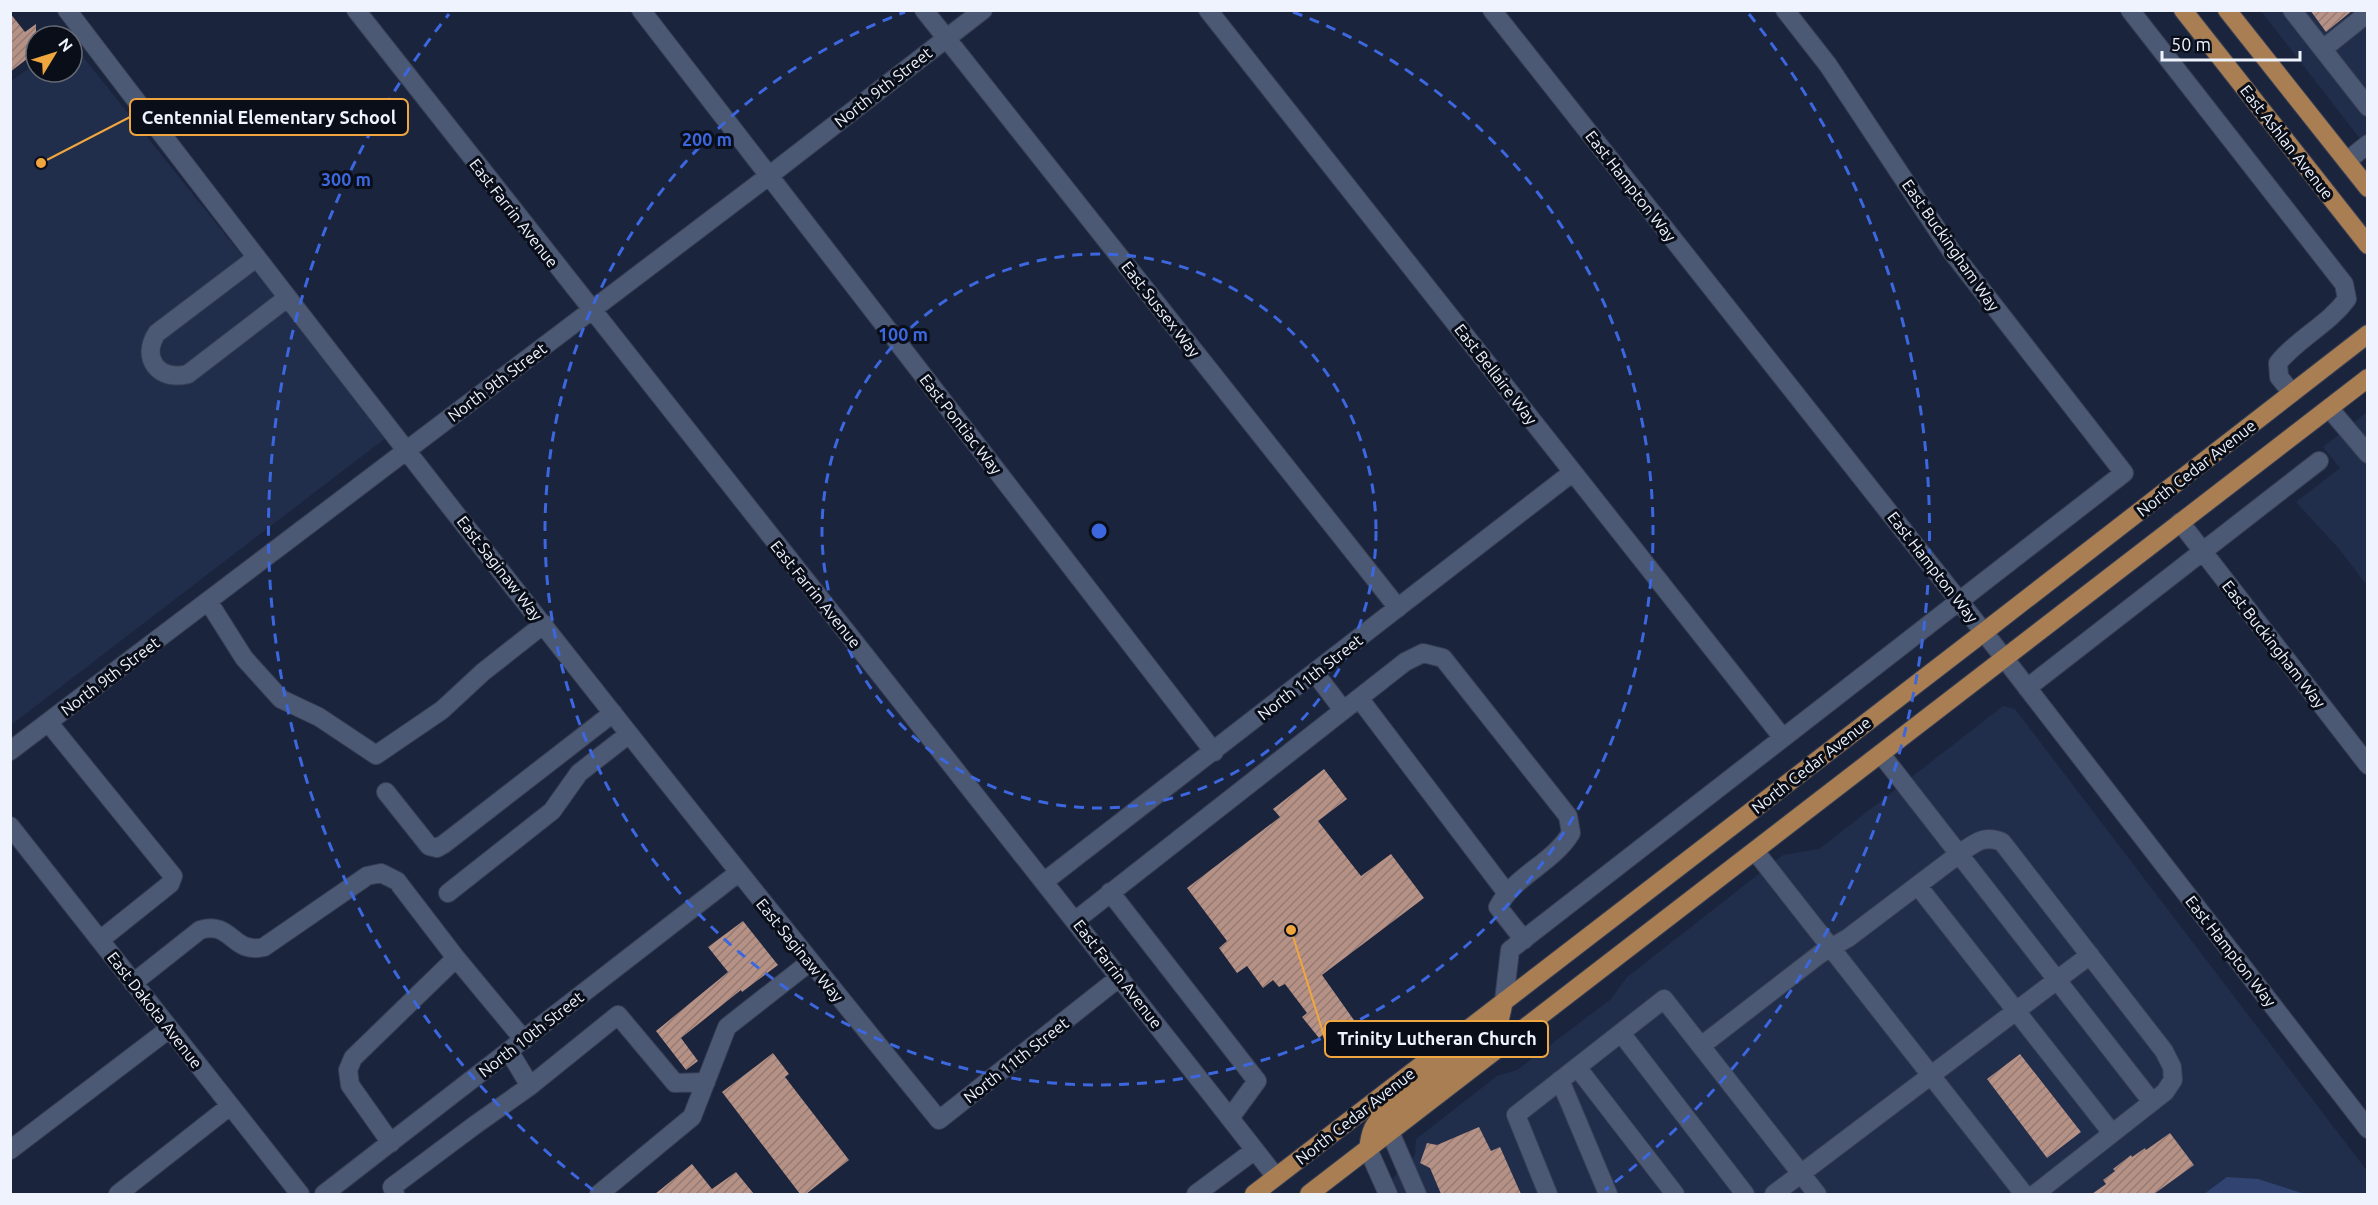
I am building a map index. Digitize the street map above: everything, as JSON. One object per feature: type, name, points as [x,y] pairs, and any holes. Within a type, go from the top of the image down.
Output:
[{"type":"main road","name":"East Ashlan Avenue","points":[[2183,10],[2367,245]]},
{"type":"main road","points":[[2227,10],[2367,188]]},
{"type":"main road","name":"North Cedar Avenue","points":[[1254,1194],[1275,1186],[1504,1001],[2367,334]]},
{"type":"main road","name":"North Cedar Avenue","points":[[1309,1194],[2367,378]]},
{"type":"main road","points":[[1368,1149],[1370,1133],[1381,1118],[1498,1028],[1504,1001]]},
{"type":"street","name":"East Saginaw Way","points":[[67,10],[287,298],[738,873],[939,1120]]},
{"type":"street","name":"East Farrin Avenue","points":[[356,10],[591,311],[1046,881],[1255,1150],[1275,1186]]},
{"type":"street","name":"East Pontiac Way","points":[[641,10],[1214,752]]},
{"type":"street","name":"East Sussex Way","points":[[924,10],[1398,608]]},
{"type":"street","name":"North 9th Street","points":[[10,751],[770,175],[983,10]]},
{"type":"street","name":"East Bellaire Way","points":[[1208,10],[1783,738]]},
{"type":"street","name":"East Hampton Way","points":[[1492,10],[1984,632],[2367,1129]]},
{"type":"street","name":"East Buckingham Way","points":[[1785,10],[1828,65],[1952,252],[2124,473],[1959,601]]},
{"type":"street","points":[[2130,10],[2344,284],[2347,299],[2337,312],[2288,351],[2278,363],[2279,377],[2292,393]]},
{"type":"street","points":[[2292,10],[2367,106]]},
{"type":"street","points":[[2323,49],[2367,13]]},
{"type":"street","points":[[2347,161],[2367,144]]},
{"type":"street","points":[[256,258],[157,333],[151,341],[150,352],[154,363],[166,374],[178,377],[188,374],[287,298]]},
{"type":"street","points":[[2329,408],[2367,454]]},
{"type":"street","points":[[2027,688],[2319,461]]},
{"type":"street","name":"North 11th Street","points":[[1046,881],[1573,472]]},
{"type":"street","name":"East Buckingham Way","points":[[2180,522],[2367,765]]},
{"type":"street","points":[[208,601],[244,658],[281,699],[319,717],[376,755],[442,710],[483,672],[544,624]]},
{"type":"street","points":[[1504,1001],[1517,945],[1959,601]]},
{"type":"street","points":[[1076,920],[1405,662],[1423,653],[1443,658],[1568,816],[1571,833],[1563,845],[1506,892],[1498,907],[1517,945]]},
{"type":"street","points":[[1315,673],[1343,710]]},
{"type":"street","points":[[1359,698],[1506,892]]},
{"type":"street","points":[[386,792],[429,846],[436,848],[613,713]]},
{"type":"street","points":[[48,722],[173,876],[170,884],[100,940]]},
{"type":"street","points":[[448,893],[552,811],[579,773],[629,734]]},
{"type":"street","points":[[1881,754],[2152,1102]]},
{"type":"street","name":"East Dakota Avenue","points":[[10,825],[300,1194]]},
{"type":"street","points":[[1701,1046],[1820,954],[1848,938],[1959,854],[1991,837],[2002,842],[2164,1051],[2172,1067],[2173,1080],[2165,1092],[2035,1194]]},
{"type":"street","points":[[1755,851],[2024,1194]]},
{"type":"street","points":[[133,982],[200,930],[210,927],[220,929],[244,947],[254,950],[264,947],[366,876],[381,873],[397,881],[456,958],[524,1040]]},
{"type":"street","name":"North 10th Street","points":[[324,1194],[738,873]]},
{"type":"street","points":[[1918,886],[2112,1134]]},
{"type":"street","points":[[1110,892],[1257,1081],[1230,1118]]},
{"type":"street","points":[[1774,1194],[2090,955]]},
{"type":"street","points":[[391,1143],[350,1085],[348,1070],[353,1058],[456,958]]},
{"type":"street","points":[[600,1194],[692,1117],[727,1027],[810,962]]},
{"type":"street","name":"North 11th Street","points":[[939,1120],[1120,977]]},
{"type":"street","points":[[1548,1194],[1516,1115],[1664,999],[1817,1194]]},
{"type":"street","points":[[395,1194],[392,1187],[530,1086],[618,1016],[675,1083],[706,1082]]},
{"type":"street","points":[[10,1150],[169,1029]]},
{"type":"street","points":[[1621,1033],[1745,1194]]},
{"type":"street","points":[[509,1051],[530,1086]]},
{"type":"street","points":[[1577,1066],[1676,1194]]},
{"type":"street","points":[[1560,1080],[1608,1194]]},
{"type":"street","points":[[118,1194],[230,1106]]},
{"type":"street","points":[[1390,1132],[1417,1194]]},
{"type":"street","points":[[1368,1149],[1388,1194]]},
{"type":"street","points":[[1196,1194],[1255,1150]]},
{"type":"shaded area","points":[[2261,11],[2367,11],[2367,147],[2354,131]]},
{"type":"shaded area","points":[[84,58],[387,437],[11,725],[10,82],[24,72],[24,84],[84,84]]},
{"type":"shaded area","points":[[2367,412],[2367,581],[2365,583],[2340,550],[2296,502],[2340,468],[2323,447]]},
{"type":"shaded area","points":[[2003,706],[2015,709],[2368,1172],[2367,1194],[1378,1194],[1415,1155],[1416,1139],[1497,1076],[1517,1070],[1611,999],[1627,977],[1783,855],[1819,849]]},
{"type":"shaded area","points":[[2227,1177],[2258,1179],[2305,1194],[2204,1194]]},
{"type":"building","points":[[2310,10],[2353,10],[2326,32]]},
{"type":"building","points":[[10,13],[24,31],[24,61],[10,72]]},
{"type":"building","points":[[1324,769],[1347,799],[1318,821],[1361,876],[1391,854],[1424,898],[1322,975],[1356,1023],[1331,1043],[1324,1034],[1319,1038],[1302,1017],[1307,1013],[1285,984],[1279,987],[1273,980],[1263,988],[1247,966],[1237,973],[1219,948],[1227,941],[1187,888],[1280,817],[1273,809]]},
{"type":"building","points":[[743,921],[778,965],[742,992],[741,990],[681,1038],[698,1061],[686,1070],[656,1031],[728,972],[708,947]]},
{"type":"building","points":[[773,1053],[789,1074],[785,1077],[849,1160],[806,1194],[800,1194],[722,1092]]},
{"type":"building","points":[[2020,1054],[2081,1132],[2047,1158],[1987,1079]]},
{"type":"building","points":[[1479,1127],[1491,1151],[1500,1147],[1521,1194],[1441,1194],[1430,1168],[1420,1163],[1427,1143],[1437,1145]]},
{"type":"building","points":[[2170,1133],[2194,1165],[2154,1194],[2092,1194],[2106,1184],[2103,1180],[2115,1171],[2113,1169],[2131,1155],[2132,1157],[2145,1148],[2146,1150]]},
{"type":"building","points":[[692,1164],[712,1189],[736,1172],[754,1194],[655,1194]]},
{"type":"place","name":"Centennial Elementary School","points":[[41,163]]},
{"type":"place","name":"Trinity Lutheran Church","points":[[1291,930]]}]
